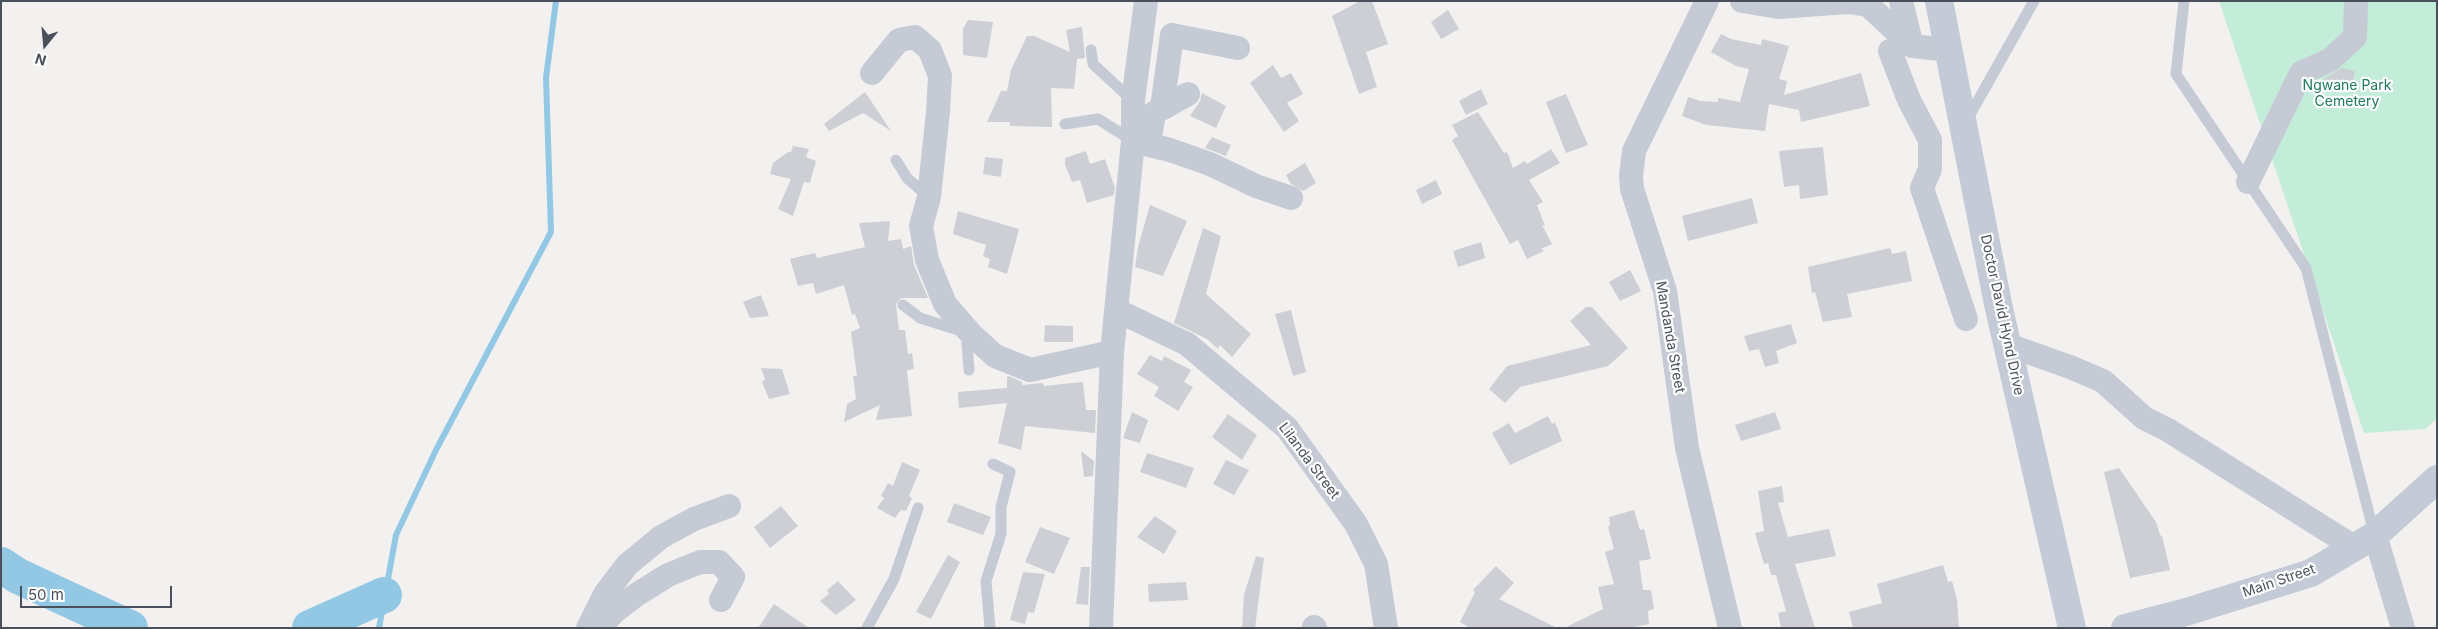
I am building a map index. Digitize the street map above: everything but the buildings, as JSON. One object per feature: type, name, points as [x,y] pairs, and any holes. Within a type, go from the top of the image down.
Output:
[{"type":"main road","name":"Doctor David Hynd Drive","points":[[1939,1],[2008,346],[2072,628]]},
{"type":"main road","name":"Main Street","points":[[2125,628],[2186,612],[2311,572],[2365,541],[2437,479]]},
{"type":"street","points":[[1141,142],[1133,101],[1146,1]]},
{"type":"street","points":[[1742,1],[1779,7],[1848,2],[1868,4],[1901,48]]},
{"type":"street","points":[[1901,1],[1901,48],[1909,100],[1930,140],[1930,169],[1922,188],[1966,319]]},
{"type":"street","points":[[2248,182],[2301,73],[2330,60],[2355,37],[2356,1]]},
{"type":"street","name":"Mandanda Street","points":[[1701,5],[1634,151],[1631,176],[1632,189],[1665,291],[1688,448],[1730,628]]},
{"type":"street","points":[[1162,108],[1172,35],[1238,48]]},
{"type":"street","points":[[872,73],[899,40],[915,38],[930,50],[940,76],[929,196],[921,226],[927,260],[945,304],[971,334],[995,356],[1030,370],[1112,352]]},
{"type":"street","points":[[1901,48],[1949,50]]},
{"type":"street","points":[[1101,628],[1112,352],[1116,310],[1141,142],[1154,113],[1188,94]]},
{"type":"street","points":[[1141,142],[1210,164],[1256,186],[1291,198]]},
{"type":"street","name":"Lilanda Street","points":[[1116,310],[1187,344],[1287,428],[1356,524],[1376,564],[1386,628]]},
{"type":"street","points":[[2008,346],[2070,367],[2103,381],[2144,418],[2365,541],[2403,628]]},
{"type":"street","points":[[588,628],[605,594],[627,564],[662,537],[694,519],[729,506]]},
{"type":"street","points":[[599,628],[614,612],[636,595],[668,575],[700,562],[719,562],[733,577],[721,600]]},
{"type":"lane","points":[[1963,126],[2034,1]]},
{"type":"lane","points":[[2184,1],[2176,74],[2306,268],[2365,541]]},
{"type":"lane","points":[[1090,50],[1093,64],[1133,101]]},
{"type":"lane","points":[[1065,124],[1098,119],[1141,142]]},
{"type":"lane","points":[[896,160],[907,178],[929,196]]},
{"type":"lane","points":[[904,305],[920,318],[971,334],[967,343],[969,370]]},
{"type":"lane","points":[[990,628],[986,581],[1001,534],[1001,506],[1010,472],[993,464]]},
{"type":"lane","points":[[867,628],[894,579],[918,508]]},
{"type":"green space","name":"Ngwane Park Cemetery","points":[[2219,1],[2437,1],[2437,418],[2425,429],[2364,433]]},
{"type":"waterway","points":[[379,628],[396,535],[436,450],[551,232],[546,78],[556,1]]},
{"type":"waterway","points":[[1,565],[18,576],[130,628]]},
{"type":"waterway","points":[[310,628],[384,595]]}]
